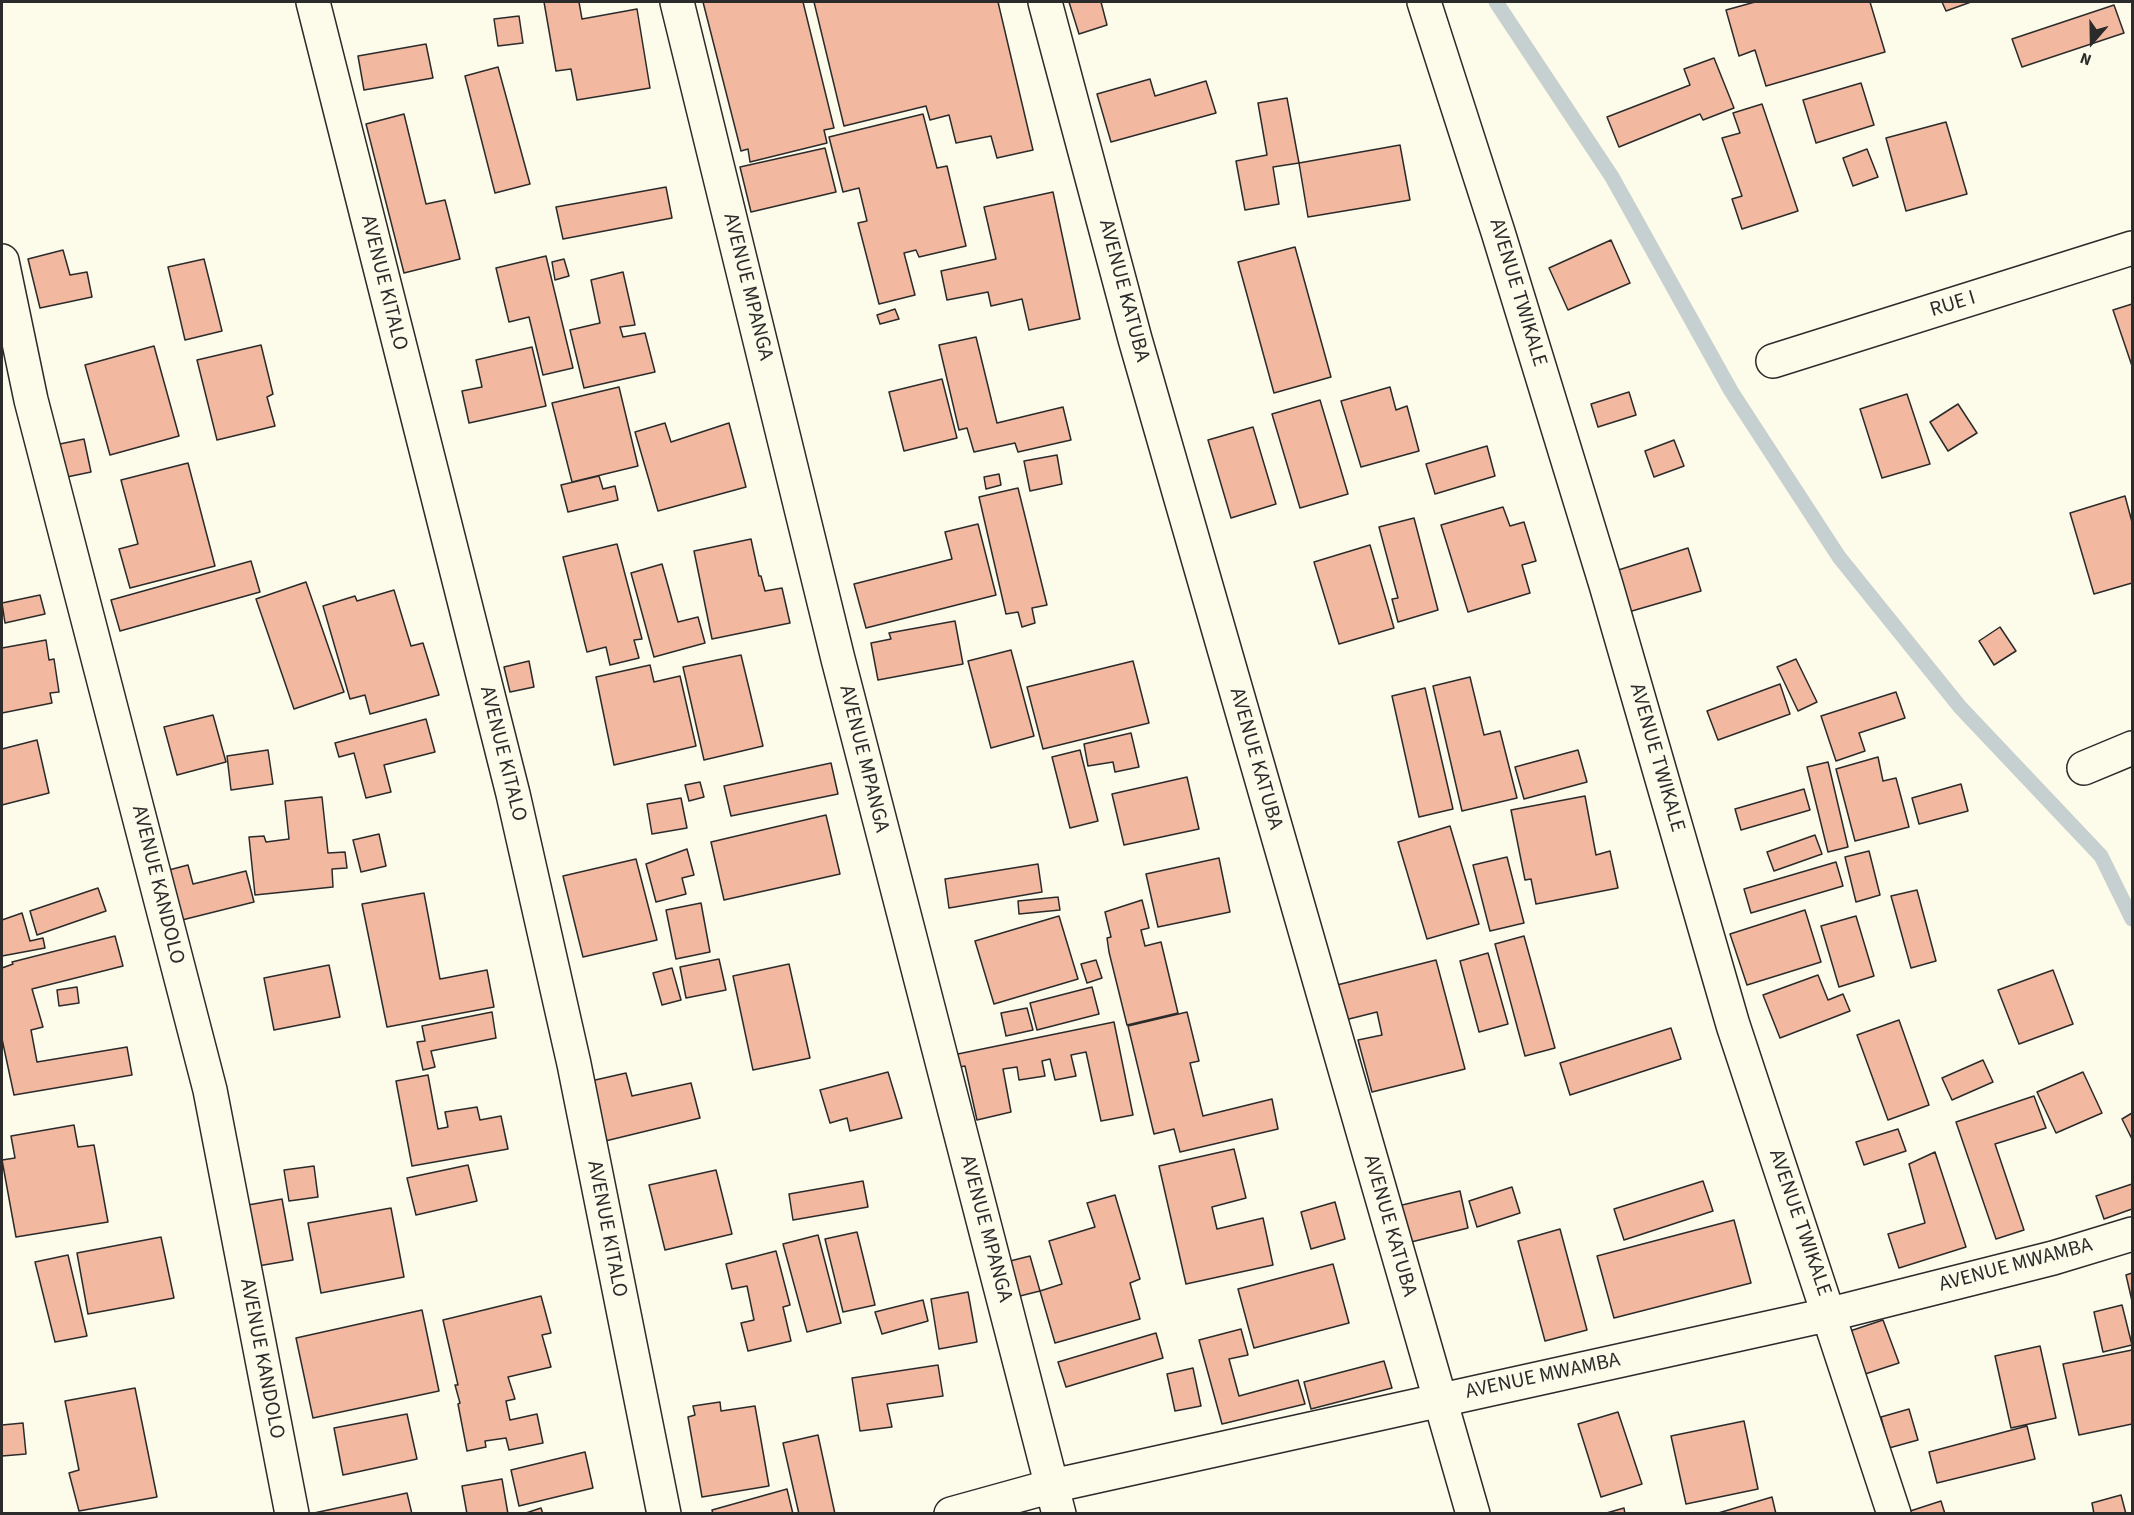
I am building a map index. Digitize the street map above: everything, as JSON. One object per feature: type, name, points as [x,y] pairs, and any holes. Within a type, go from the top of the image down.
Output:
[{"type":"street","name":"AVENUE KITALO","points":[[313,2],[513,794],[574,1064],[664,1514]]},
{"type":"street","name":"AVENUE MPANGA","points":[[677,2],[838,659],[1055,1500]]},
{"type":"street","name":"AVENUE KATUBA","points":[[1045,2],[1135,339],[1473,1514]]},
{"type":"street","name":"AVENUE TWIKALE","points":[[1424,2],[1498,232],[1606,585],[1733,1025],[1831,1314],[1894,1514]]},
{"type":"street","name":"RUE I","points":[[1773,361],[2133,249]]},
{"type":"street","name":"AVENUE KANDOLO","points":[[2,261],[34,411],[210,1090],[292,1514]]},
{"type":"street","points":[[2084,768],[2133,748]]},
{"type":"street","name":"AVENUE MWAMBA","points":[[951,1514],[1055,1500],[1439,1400],[1831,1314],[2053,1258],[2133,1234]]},
{"type":"building","points":[[544,2],[579,2],[582,19],[637,9],[650,88],[577,100],[571,69],[556,71]]},
{"type":"building","points":[[703,2],[803,2],[834,128],[824,130],[827,143],[750,162],[748,149],[741,151]]},
{"type":"building","points":[[814,2],[998,2],[1033,150],[997,158],[991,136],[956,143],[949,115],[930,120],[926,106],[844,126]]},
{"type":"building","points":[[1069,2],[1101,2],[1107,25],[1079,34]]},
{"type":"building","points":[[1755,2],[1870,2],[1885,52],[1766,86],[1755,50],[1739,56],[1726,10]]},
{"type":"building","points":[[1942,2],[1971,2],[1946,11]]},
{"type":"building","points":[[2114,5],[2124,33],[2022,67],[2012,39]]},
{"type":"building","points":[[519,16],[523,43],[498,46],[494,19]]},
{"type":"building","points":[[426,44],[433,78],[364,90],[358,56]]},
{"type":"building","points":[[1714,58],[1734,108],[1703,120],[1700,114],[1619,147],[1607,117],[1690,85],[1684,69]]},
{"type":"building","points":[[498,67],[530,184],[495,193],[465,76]]},
{"type":"building","points":[[1150,79],[1155,96],[1206,81],[1216,113],[1111,142],[1097,94]]},
{"type":"building","points":[[1861,83],[1874,125],[1816,143],[1803,100]]},
{"type":"building","points":[[1287,98],[1299,163],[1273,167],[1279,204],[1245,210],[1236,161],[1267,155],[1258,103]]},
{"type":"building","points":[[1762,104],[1798,211],[1742,229],[1732,199],[1742,196],[1722,138],[1740,133],[1733,113]]},
{"type":"building","points":[[404,114],[426,204],[445,200],[460,259],[404,273],[366,124]]},
{"type":"building","points":[[923,114],[937,168],[947,166],[966,246],[919,257],[916,250],[904,253],[915,295],[879,304],[858,223],[867,221],[859,188],[843,192],[829,137]]},
{"type":"building","points":[[1946,122],[1967,194],[1906,211],[1886,138]]},
{"type":"building","points":[[1400,145],[1410,200],[1308,217],[1299,163]]},
{"type":"building","points":[[825,148],[836,192],[751,212],[740,167]]},
{"type":"building","points":[[1867,149],[1878,177],[1853,186],[1843,158]]},
{"type":"building","points":[[666,187],[672,218],[563,239],[556,207]]},
{"type":"building","points":[[1053,192],[1080,319],[1029,330],[1022,299],[991,306],[988,292],[947,300],[941,271],[996,259],[984,207]]},
{"type":"building","points":[[1611,240],[1630,283],[1568,310],[1549,268]]},
{"type":"building","points":[[1295,247],[1331,377],[1274,393],[1238,262]]},
{"type":"building","points":[[63,250],[70,275],[87,272],[92,297],[40,308],[28,259]]},
{"type":"building","points":[[546,256],[573,368],[543,375],[529,317],[509,322],[496,268]]},
{"type":"building","points":[[204,259],[222,331],[185,340],[168,267]]},
{"type":"building","points":[[564,259],[569,276],[555,280],[552,262]]},
{"type":"building","points":[[623,272],[635,325],[620,327],[623,337],[645,333],[655,372],[584,388],[570,330],[600,323],[591,280]]},
{"type":"building","points":[[2132,304],[2132,366],[2113,310]]},
{"type":"building","points":[[895,309],[899,319],[880,324],[877,315]]},
{"type":"building","points":[[976,337],[997,423],[1063,407],[1071,440],[1018,452],[1015,443],[974,452],[967,428],[959,430],[939,345]]},
{"type":"building","points":[[261,345],[273,394],[267,397],[275,426],[217,440],[197,360]]},
{"type":"building","points":[[154,346],[179,436],[110,455],[85,365]]},
{"type":"building","points":[[532,347],[546,406],[469,423],[462,391],[482,387],[476,360]]},
{"type":"building","points":[[942,379],[957,438],[904,451],[889,392]]},
{"type":"building","points":[[619,387],[638,466],[572,482],[552,403]]},
{"type":"building","points":[[1390,387],[1396,410],[1407,406],[1419,451],[1361,467],[1341,401]]},
{"type":"building","points":[[1629,392],[1636,415],[1598,427],[1591,404]]},
{"type":"building","points":[[1907,394],[1930,464],[1882,478],[1860,409]]},
{"type":"building","points":[[1320,400],[1348,494],[1300,508],[1272,414]]},
{"type":"building","points":[[1958,404],[1977,433],[1948,451],[1930,422]]},
{"type":"building","points":[[665,423],[671,442],[729,423],[746,487],[658,511],[635,432]]},
{"type":"building","points":[[1253,427],[1276,504],[1231,518],[1208,440]]},
{"type":"building","points":[[84,439],[91,472],[62,478],[55,445]]},
{"type":"building","points":[[1674,440],[1684,466],[1654,477],[1645,451]]},
{"type":"building","points":[[1487,446],[1495,476],[1435,494],[1426,464]]},
{"type":"building","points":[[1057,455],[1062,484],[1030,491],[1024,461]]},
{"type":"building","points":[[188,463],[215,566],[130,588],[119,549],[138,544],[121,480]]},
{"type":"building","points":[[999,474],[1001,485],[986,489],[984,477]]},
{"type":"building","points":[[599,476],[603,489],[615,486],[618,500],[568,512],[561,485]]},
{"type":"building","points":[[1018,488],[1047,605],[1032,608],[1035,623],[1022,627],[1018,612],[1006,614],[979,497]]},
{"type":"building","points":[[2125,496],[2132,522],[2132,583],[2094,594],[2070,513]]},
{"type":"building","points":[[1503,507],[1510,526],[1524,522],[1536,561],[1522,565],[1530,593],[1468,612],[1441,525]]},
{"type":"building","points":[[1414,518],[1438,610],[1398,622],[1392,599],[1398,598],[1379,527]]},
{"type":"building","points":[[978,524],[996,595],[866,628],[854,584],[952,559],[945,532]]},
{"type":"building","points":[[751,539],[759,576],[761,576],[765,591],[782,588],[790,623],[712,639],[694,551]]},
{"type":"building","points":[[617,544],[642,639],[634,640],[639,658],[610,665],[606,647],[587,652],[563,557]]},
{"type":"building","points":[[1370,545],[1394,628],[1339,644],[1314,562]]},
{"type":"building","points":[[1688,548],[1701,591],[1625,613],[1612,572]]},
{"type":"building","points":[[251,561],[260,592],[120,631],[111,600]]},
{"type":"building","points":[[662,564],[678,622],[698,617],[705,643],[654,657],[631,573]]},
{"type":"building","points":[[306,582],[344,692],[294,709],[256,599]]},
{"type":"building","points":[[394,590],[411,646],[423,643],[439,695],[370,714],[365,695],[350,699],[323,606],[355,596],[357,601]]},
{"type":"building","points":[[40,595],[45,614],[5,623],[2,603]]},
{"type":"building","points":[[955,621],[963,664],[878,680],[871,643],[891,639],[889,633]]},
{"type":"building","points":[[2000,627],[2016,651],[1994,665],[1979,641]]},
{"type":"building","points":[[46,640],[49,660],[54,659],[59,692],[50,693],[52,703],[2,713],[2,648]]},
{"type":"building","points":[[1011,650],[1034,736],[991,748],[968,661]]},
{"type":"building","points":[[741,655],[763,746],[704,760],[683,667]]},
{"type":"building","points":[[1796,659],[1817,702],[1798,711],[1777,667]]},
{"type":"building","points":[[529,661],[534,687],[510,692],[504,667]]},
{"type":"building","points":[[1133,661],[1149,723],[1043,749],[1027,687]]},
{"type":"building","points":[[650,665],[654,682],[680,676],[696,746],[614,765],[596,677]]},
{"type":"building","points":[[1470,677],[1484,735],[1500,731],[1517,798],[1462,811],[1433,686]]},
{"type":"building","points":[[1780,684],[1790,714],[1718,740],[1707,711]]},
{"type":"building","points":[[1425,688],[1453,809],[1419,817],[1392,696]]},
{"type":"building","points":[[1896,692],[1905,718],[1859,733],[1865,751],[1836,761],[1821,716]]},
{"type":"building","points":[[213,715],[226,762],[177,775],[164,727]]},
{"type":"building","points":[[426,719],[435,752],[384,765],[391,792],[366,798],[354,753],[339,757],[335,743]]},
{"type":"building","points":[[1131,733],[1139,767],[1115,772],[1113,762],[1088,766],[1084,744]]},
{"type":"building","points":[[37,740],[49,793],[2,805],[2,749]]},
{"type":"building","points":[[268,750],[273,784],[231,790],[227,756]]},
{"type":"building","points":[[1080,750],[1098,821],[1070,828],[1052,757]]},
{"type":"building","points":[[1578,750],[1587,782],[1524,799],[1515,767]]},
{"type":"building","points":[[1878,757],[1883,781],[1896,778],[1909,827],[1855,841],[1836,769]]},
{"type":"building","points":[[1828,762],[1848,847],[1828,852],[1807,767]]},
{"type":"building","points":[[831,763],[838,794],[731,816],[724,786]]},
{"type":"building","points":[[1187,777],[1199,829],[1124,845],[1112,794]]},
{"type":"building","points":[[700,782],[704,797],[689,801],[685,785]]},
{"type":"building","points":[[1961,784],[1968,811],[1919,824],[1912,798]]},
{"type":"building","points":[[1804,789],[1810,810],[1741,830],[1735,809]]},
{"type":"building","points":[[1585,796],[1596,855],[1610,851],[1618,888],[1536,904],[1531,879],[1525,880],[1511,810]]},
{"type":"building","points":[[322,797],[328,853],[345,852],[347,868],[332,869],[333,887],[255,895],[249,837],[264,836],[266,842],[289,839],[285,801]]},
{"type":"building","points":[[681,798],[687,828],[652,834],[647,804]]},
{"type":"building","points":[[826,815],[840,874],[724,900],[711,842]]},
{"type":"building","points":[[1450,826],[1479,924],[1427,939],[1398,842]]},
{"type":"building","points":[[379,834],[386,866],[361,872],[353,840]]},
{"type":"building","points":[[1815,835],[1822,854],[1774,871],[1767,852]]},
{"type":"building","points":[[687,849],[694,875],[682,878],[686,894],[656,902],[646,864]]},
{"type":"building","points":[[1869,851],[1880,895],[1856,902],[1845,857]]},
{"type":"building","points":[[1507,857],[1524,923],[1490,931],[1473,865]]},
{"type":"building","points":[[1219,858],[1230,912],[1158,927],[1146,874]]},
{"type":"building","points":[[636,859],[657,940],[583,957],[563,876]]},
{"type":"building","points":[[1836,862],[1843,886],[1751,913],[1744,889]]},
{"type":"building","points":[[1038,864],[1042,892],[949,908],[945,879]]},
{"type":"building","points":[[188,865],[193,884],[246,871],[254,902],[178,921],[165,871]]},
{"type":"building","points":[[98,888],[106,911],[37,935],[30,911]]},
{"type":"building","points":[[1917,890],[1936,961],[1911,968],[1891,896]]},
{"type":"building","points":[[424,893],[440,979],[487,970],[494,1007],[387,1027],[362,904]]},
{"type":"building","points":[[1058,897],[1060,910],[1019,914],[1018,901]]},
{"type":"building","points":[[1142,900],[1149,928],[1141,930],[1145,946],[1161,942],[1178,1013],[1127,1025],[1109,952],[1107,938],[1111,937],[1105,912]]},
{"type":"building","points":[[701,903],[710,952],[676,959],[666,910]]},
{"type":"building","points":[[1805,910],[1821,962],[1747,985],[1730,934]]},
{"type":"building","points":[[22,913],[30,941],[43,938],[45,948],[2,956],[2,920]]},
{"type":"building","points":[[1059,916],[1078,979],[994,1004],[975,941]]},
{"type":"building","points":[[1856,916],[1874,976],[1839,987],[1821,926]]},
{"type":"building","points":[[115,936],[123,966],[32,989],[43,1027],[31,1030],[37,1062],[127,1047],[132,1075],[14,1095],[2,1039],[2,968],[13,964],[12,962]]},
{"type":"building","points":[[1524,936],[1555,1048],[1525,1056],[1495,944]]},
{"type":"building","points":[[1488,953],[1508,1024],[1479,1032],[1460,961]]},
{"type":"building","points":[[719,959],[726,990],[686,998],[680,967]]},
{"type":"building","points":[[1096,960],[1102,978],[1087,983],[1081,964]]},
{"type":"building","points":[[1436,960],[1465,1069],[1372,1092],[1358,1040],[1382,1035],[1377,1012],[1345,1020],[1337,985]]},
{"type":"building","points":[[789,964],[810,1058],[753,1070],[733,976]]},
{"type":"building","points":[[329,965],[340,1017],[274,1030],[264,978]]},
{"type":"building","points":[[672,968],[681,1000],[662,1005],[653,973]]},
{"type":"building","points":[[2053,970],[2073,1024],[2019,1044],[1998,990]]},
{"type":"building","points":[[1818,975],[1828,1000],[1843,994],[1850,1011],[1780,1038],[1763,995]]},
{"type":"building","points":[[77,987],[79,1003],[59,1006],[57,990]]},
{"type":"building","points":[[1092,987],[1099,1014],[1037,1030],[1030,1003]]},
{"type":"building","points":[[1027,1008],[1033,1030],[1006,1036],[1001,1013]]},
{"type":"building","points":[[492,1012],[496,1038],[431,1051],[435,1067],[423,1070],[417,1042],[425,1041],[422,1026]]},
{"type":"building","points":[[1187,1012],[1199,1061],[1190,1063],[1203,1116],[1272,1099],[1278,1129],[1180,1152],[1174,1129],[1154,1134],[1128,1026]]},
{"type":"building","points":[[1899,1020],[1929,1105],[1888,1120],[1857,1035]]},
{"type":"building","points":[[1114,1022],[1133,1115],[1101,1121],[1086,1052],[1071,1055],[1076,1076],[1055,1080],[1050,1059],[1042,1061],[1045,1076],[1019,1080],[1017,1067],[1003,1069],[1011,1112],[977,1120],[965,1066],[950,1069],[948,1056]]},
{"type":"building","points":[[1671,1028],[1681,1059],[1570,1095],[1560,1063]]},
{"type":"building","points":[[1983,1060],[1993,1082],[1952,1100],[1942,1078]]},
{"type":"building","points":[[888,1072],[902,1118],[850,1131],[847,1118],[830,1123],[820,1090]]},
{"type":"building","points":[[2083,1072],[2102,1113],[2056,1133],[2037,1092]]},
{"type":"building","points":[[626,1073],[632,1096],[691,1083],[700,1118],[593,1144],[582,1083]]},
{"type":"building","points":[[428,1075],[438,1129],[448,1127],[445,1112],[477,1107],[480,1120],[501,1116],[508,1149],[412,1166],[396,1081]]},
{"type":"building","points":[[2034,1096],[2046,1128],[1995,1144],[2024,1230],[1996,1239],[1956,1122]]},
{"type":"building","points":[[2132,1113],[2132,1139],[2122,1119]]},
{"type":"building","points":[[74,1125],[78,1147],[94,1145],[108,1222],[16,1237],[2,1160],[15,1158],[11,1136]]},
{"type":"building","points":[[1898,1129],[1906,1151],[1864,1165],[1856,1142]]},
{"type":"building","points":[[1234,1149],[1246,1198],[1212,1207],[1217,1229],[1263,1218],[1273,1265],[1186,1284],[1159,1166]]},
{"type":"building","points":[[1935,1152],[1966,1247],[1899,1268],[1888,1234],[1925,1223],[1909,1164]]},
{"type":"building","points":[[468,1165],[477,1201],[416,1215],[407,1178]]},
{"type":"building","points":[[314,1166],[318,1197],[289,1201],[284,1170]]},
{"type":"building","points":[[716,1170],[732,1234],[665,1250],[649,1185]]},
{"type":"building","points":[[863,1181],[868,1207],[793,1220],[789,1194]]},
{"type":"building","points":[[1703,1181],[1713,1211],[1624,1240],[1614,1209]]},
{"type":"building","points":[[2132,1184],[2132,1209],[2104,1219],[2096,1196]]},
{"type":"building","points":[[1512,1187],[1520,1213],[1477,1227],[1469,1201]]},
{"type":"building","points":[[1460,1191],[1468,1228],[1403,1244],[1394,1207]]},
{"type":"building","points":[[1115,1195],[1140,1279],[1130,1283],[1140,1319],[1055,1343],[1040,1291],[1062,1284],[1049,1241],[1095,1227],[1087,1203]]},
{"type":"building","points":[[282,1199],[293,1260],[258,1266],[248,1205]]},
{"type":"building","points":[[1335,1202],[1345,1239],[1311,1249],[1301,1212]]},
{"type":"building","points":[[391,1208],[404,1277],[321,1293],[308,1223]]},
{"type":"building","points":[[1734,1220],[1751,1283],[1614,1318],[1597,1256]]},
{"type":"building","points":[[1560,1229],[1587,1330],[1545,1341],[1518,1241]]},
{"type":"building","points":[[857,1232],[875,1305],[843,1312],[825,1239]]},
{"type":"building","points":[[818,1235],[841,1323],[807,1332],[783,1244]]},
{"type":"building","points":[[161,1237],[174,1298],[88,1314],[77,1253]]},
{"type":"building","points":[[776,1251],[790,1305],[783,1307],[791,1341],[748,1351],[741,1323],[754,1320],[747,1286],[732,1289],[726,1264]]},
{"type":"building","points":[[68,1255],[87,1336],[55,1342],[35,1262]]},
{"type":"building","points":[[1030,1256],[1040,1291],[1020,1296],[1010,1261]]},
{"type":"building","points":[[1333,1264],[1349,1323],[1254,1348],[1238,1289]]},
{"type":"building","points":[[2132,1273],[2132,1301],[2126,1275]]},
{"type":"building","points":[[968,1292],[977,1342],[939,1349],[931,1299]]},
{"type":"building","points":[[541,1296],[551,1333],[542,1335],[551,1367],[508,1377],[515,1399],[506,1401],[510,1420],[537,1414],[543,1443],[509,1450],[506,1438],[485,1441],[486,1447],[467,1451],[455,1385],[458,1385],[443,1320]]},
{"type":"building","points":[[923,1300],[928,1321],[882,1334],[875,1312]]},
{"type":"building","points":[[2122,1305],[2132,1345],[2103,1352],[2094,1312]]},
{"type":"building","points":[[422,1310],[439,1391],[313,1418],[296,1338]]},
{"type":"building","points":[[1883,1320],[1899,1363],[1859,1376],[1844,1333]]},
{"type":"building","points":[[1241,1329],[1248,1355],[1229,1359],[1239,1396],[1298,1380],[1305,1404],[1222,1424],[1199,1340]]},
{"type":"building","points":[[1156,1333],[1163,1358],[1066,1387],[1058,1362]]},
{"type":"building","points":[[2040,1346],[2056,1418],[2011,1428],[1995,1356]]},
{"type":"building","points":[[2132,1350],[2132,1424],[2079,1435],[2063,1364]]},
{"type":"building","points":[[1384,1361],[1392,1388],[1311,1409],[1304,1382]]},
{"type":"building","points":[[938,1365],[943,1396],[887,1404],[892,1427],[860,1431],[852,1378]]},
{"type":"building","points":[[1193,1368],[1201,1406],[1175,1411],[1167,1374]]},
{"type":"building","points":[[135,1388],[157,1497],[79,1511],[69,1473],[79,1470],[65,1401]]},
{"type":"building","points":[[720,1402],[721,1411],[755,1406],[769,1486],[702,1497],[688,1417],[695,1415],[693,1406]]},
{"type":"building","points":[[1909,1409],[1918,1440],[1889,1448],[1881,1417]]},
{"type":"building","points":[[1618,1412],[1642,1484],[1601,1497],[1578,1424]]},
{"type":"building","points":[[407,1414],[417,1459],[343,1475],[334,1428]]},
{"type":"building","points":[[1744,1421],[1758,1489],[1686,1504],[1671,1436]]},
{"type":"building","points":[[23,1423],[26,1454],[2,1456],[2,1425]]},
{"type":"building","points":[[2027,1426],[2035,1459],[1937,1483],[1929,1452]]},
{"type":"building","points":[[818,1435],[835,1514],[799,1514],[783,1443]]},
{"type":"building","points":[[585,1452],[593,1488],[519,1506],[511,1470]]},
{"type":"building","points":[[502,1479],[508,1514],[467,1514],[462,1486]]},
{"type":"building","points":[[787,1489],[793,1514],[713,1514],[712,1510]]},
{"type":"building","points":[[407,1493],[412,1514],[314,1513]]},
{"type":"building","points":[[2121,1495],[2126,1514],[2094,1514],[2092,1503]]},
{"type":"building","points":[[1772,1497],[1776,1514],[1715,1514]]},
{"type":"building","points":[[1941,1501],[1945,1514],[1901,1514]]},
{"type":"building","points":[[541,1508],[543,1514],[523,1514]]},
{"type":"building","points":[[1624,1508],[1625,1514],[1603,1514]]},
{"type":"waterway","points":[[1496,2],[1612,177],[1731,391],[1839,557],[1960,707],[2101,856],[2132,919]]}]
